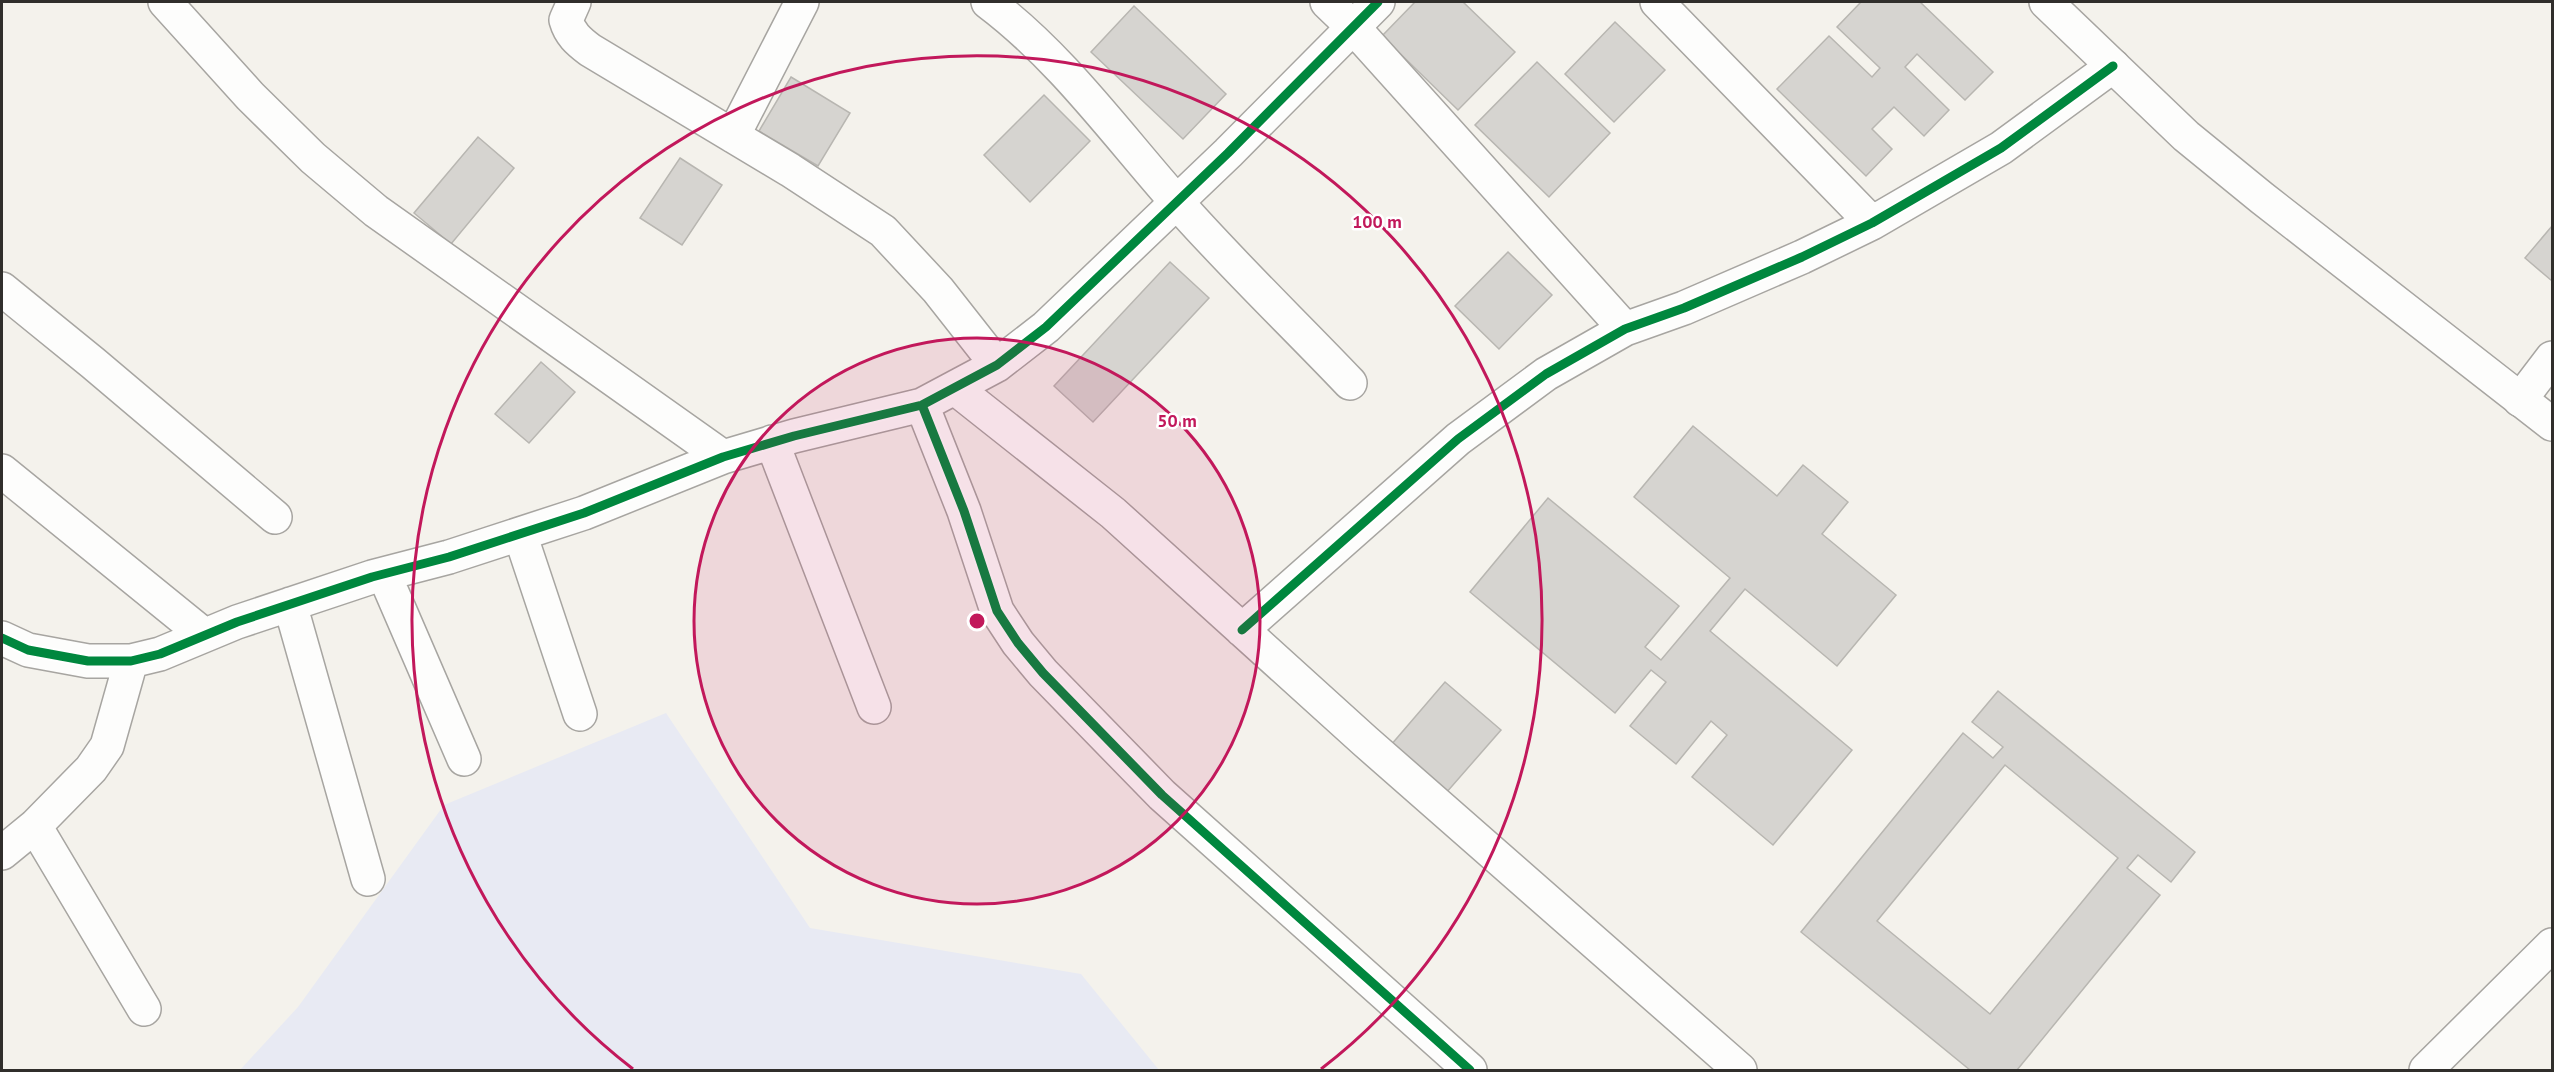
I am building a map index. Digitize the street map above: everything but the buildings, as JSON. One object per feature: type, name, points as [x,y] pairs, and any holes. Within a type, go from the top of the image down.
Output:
[{"type":"street","points":[[165,2],[250,96],[313,158],[376,211],[655,412],[723,457]]},
{"type":"street","points":[[574,2],[566,20],[569,30],[577,40],[861,215],[883,231],[938,290],[997,365]]},
{"type":"street","points":[[733,136],[802,2]]},
{"type":"street","points":[[988,2],[1018,25],[1065,74],[1177,202],[1350,383]]},
{"type":"street","points":[[1327,2],[1353,27],[1625,328]]},
{"type":"street","points":[[2,638],[28,650],[88,661],[131,661],[160,654],[204,635],[290,604],[384,574],[449,557],[584,513],[723,457],[772,442],[922,405],[997,365],[1046,327],[1177,202],[1378,2]]},
{"type":"street","points":[[1658,2],[1872,223]]},
{"type":"street","points":[[2046,2],[2186,135],[2262,198],[2553,424]]},
{"type":"street","points":[[1242,630],[1458,439],[1546,374],[1625,328],[1694,304],[1802,257],[1872,223],[2001,148],[2113,66]]},
{"type":"street","points":[[2,290],[275,517]]},
{"type":"street","points":[[2520,400],[2553,358]]},
{"type":"street","points":[[955,388],[1113,513],[1365,741],[1740,1071]]},
{"type":"street","points":[[922,405],[964,511],[997,611],[1018,644],[1043,673],[1162,795],[1470,1071]]},
{"type":"street","points":[[772,442],[874,707]]},
{"type":"street","points":[[2,471],[204,635]]},
{"type":"street","points":[[520,534],[580,714]]},
{"type":"street","points":[[384,574],[464,759]]},
{"type":"street","points":[[290,604],[368,879]]},
{"type":"street","points":[[2,853],[34,826],[91,769],[107,746],[131,661]]},
{"type":"street","points":[[34,826],[144,1009]]},
{"type":"street","points":[[2426,1071],[2553,945]]},
{"type":"shaded area","points":[[666,713],[810,928],[1081,974],[1159,1070],[240,1070],[298,1007],[444,805]]},
{"type":"cycle path","points":[[2,638],[28,650],[88,661],[131,661],[160,654],[237,622],[372,577],[449,557],[584,513],[723,457],[794,436],[922,405],[997,365],[1046,327],[1228,153],[1378,2]]},
{"type":"cycle path","points":[[1242,630],[1458,439],[1546,374],[1625,329],[1684,308],[1802,257],[1872,223],[2001,148],[2113,66]]},
{"type":"cycle path","points":[[922,405],[964,511],[997,611],[1018,643],[1043,673],[1162,795],[1470,1070]]}]
